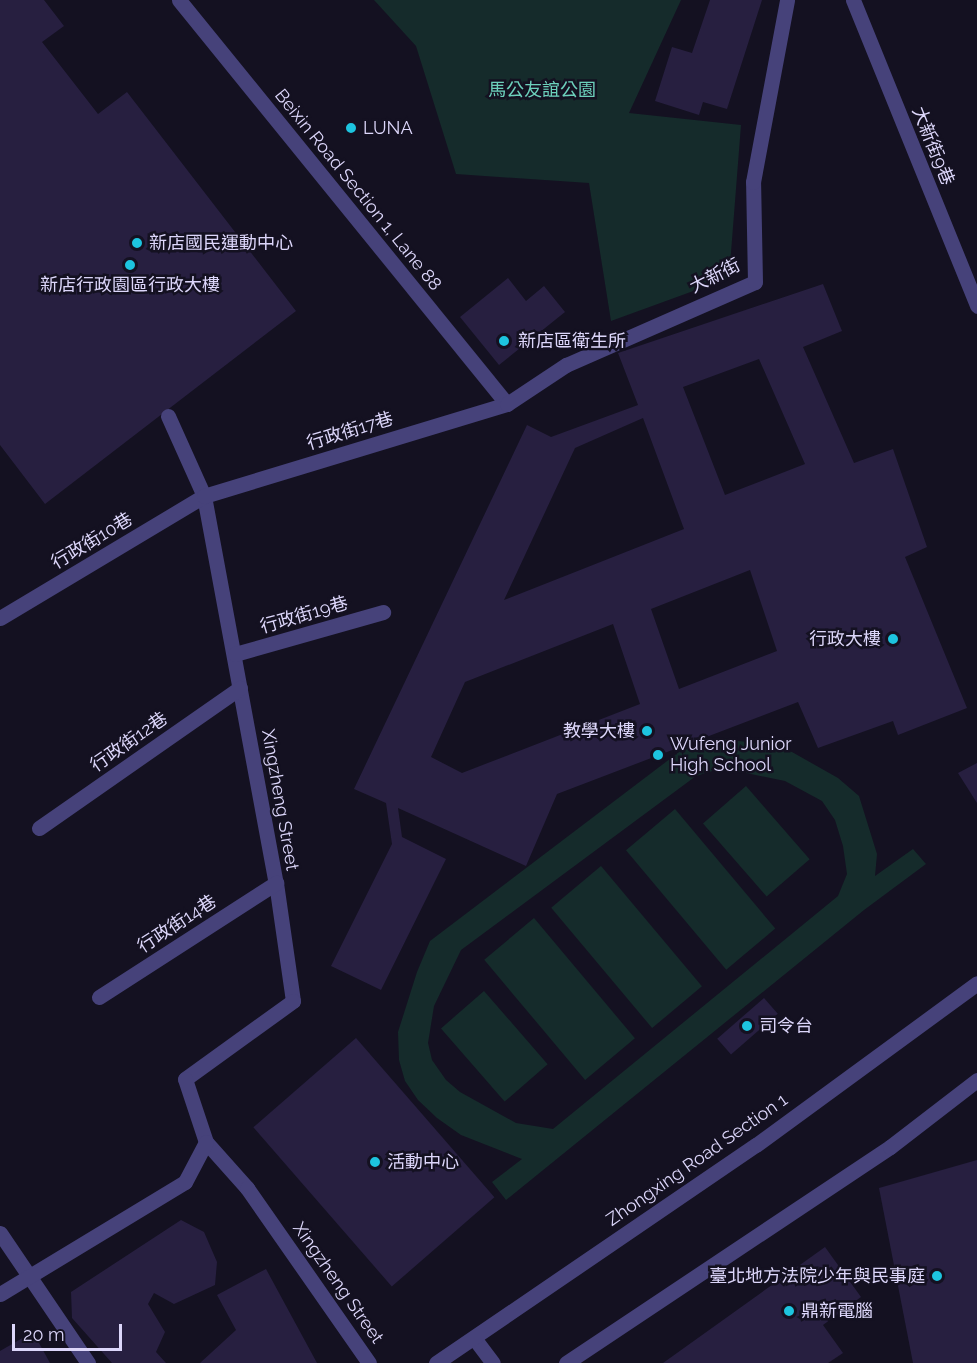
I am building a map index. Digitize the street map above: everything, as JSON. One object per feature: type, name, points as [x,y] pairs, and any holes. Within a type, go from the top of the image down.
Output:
[{"type":"street","name":"Beixin Road Section 1, Lane 88","points":[[179,0],[507,404]]},
{"type":"street","name":"大新街","points":[[507,404],[566,365],[755,282],[753,182],[787,0]]},
{"type":"street","name":"大新街9巷","points":[[854,0],[977,306]]},
{"type":"street","name":"行政街17巷","points":[[204,496],[507,404]]},
{"type":"street","name":"Xingzheng Street","points":[[168,416],[204,496],[276,883],[293,1001],[185,1079],[206,1142],[247,1188],[369,1363]]},
{"type":"street","name":"行政街10巷","points":[[0,618],[204,496]]},
{"type":"street","name":"行政街19巷","points":[[235,654],[383,612]]},
{"type":"street","name":"行政街12巷","points":[[39,828],[240,688]]},
{"type":"street","name":"行政街14巷","points":[[99,997],[276,883]]},
{"type":"street","name":"Zhongxing Road Section 1","points":[[436,1363],[756,1145],[977,982]]},
{"type":"street","points":[[566,1363],[890,1147],[977,1080]]},
{"type":"street","points":[[0,1294],[185,1182],[206,1142]]},
{"type":"street","points":[[0,1233],[88,1363]]},
{"type":"street","points":[[474,1338],[493,1363]]},
{"type":"green space","name":"馬公友誼公園","points":[[374,0],[681,0],[629,113],[741,125],[729,278],[611,321],[589,183],[456,174],[416,46]]},
{"type":"green space","points":[[715,738],[755,743],[792,752],[838,778],[859,796],[877,854],[875,876],[913,849],[926,864],[864,910],[506,1200],[492,1182],[522,1159],[461,1135],[437,1118],[418,1100],[405,1081],[399,1060],[398,1032],[417,972],[430,941],[679,752]],"holes":[[[722,768],[785,781],[822,801],[835,820],[843,846],[847,874],[838,896],[553,1129],[516,1123],[460,1092],[446,1080],[432,1060],[428,1043],[434,1006],[461,950],[696,776]]]},
{"type":"green space","points":[[746,786],[810,859],[767,897],[703,823]]},
{"type":"green space","points":[[675,809],[775,929],[726,970],[626,850]]},
{"type":"green space","points":[[601,866],[702,986],[652,1028],[551,908]]},
{"type":"green space","points":[[534,918],[635,1038],[585,1080],[484,960]]},
{"type":"green space","points":[[484,991],[548,1064],[505,1102],[441,1028]]},
{"type":"building","name":"新店行政園區行政大樓","points":[[0,0],[44,0],[64,26],[42,42],[98,114],[127,92],[296,311],[45,504],[0,445]]},
{"type":"building","points":[[710,0],[762,0],[727,109],[703,102],[699,115],[655,101],[672,47],[692,53]]},
{"type":"building","name":"新店區衛生所","points":[[508,278],[526,301],[544,286],[565,312],[499,365],[460,317]]},
{"type":"building","points":[[823,284],[842,331],[803,347],[854,463],[893,449],[927,547],[905,557],[967,708],[898,735],[893,721],[818,748],[798,702],[557,794],[526,866],[398,808],[402,837],[446,859],[381,990],[331,966],[392,844],[386,803],[354,789],[527,425],[551,437],[638,405],[618,353]],"holes":[[[759,359],[805,464],[725,495],[683,387]],[[643,418],[684,529],[504,600],[575,448]],[[750,570],[777,651],[679,689],[651,609]],[[613,624],[640,704],[462,773],[431,757],[465,682]]]},
{"type":"building","points":[[977,763],[977,803],[958,773]]},
{"type":"building","name":"司令台","points":[[764,998],[778,1014],[731,1055],[717,1039]]},
{"type":"building","name":"活動中心","points":[[356,1038],[494,1197],[392,1286],[253,1127]]},
{"type":"building","name":"臺北地方法院少年與民事庭","points":[[977,1160],[977,1363],[913,1363],[879,1188]]},
{"type":"building","points":[[181,1220],[204,1232],[217,1262],[215,1285],[174,1304],[154,1293],[148,1304],[165,1332],[156,1352],[166,1363],[112,1363],[72,1318],[71,1292]]},
{"type":"building","name":"鼎新電腦","points":[[825,1247],[861,1297],[823,1325],[843,1353],[828,1363],[663,1363]]},
{"type":"building","points":[[266,1269],[317,1363],[200,1363],[236,1330],[217,1295]]},
{"type":"building","points":[[33,1332],[50,1363],[0,1363],[0,1351]]},
{"type":"place","name":"LUNA","points":[[351,128]]},
{"type":"place","name":"新店國民運動中心","points":[[137,243]]},
{"type":"place","name":"新店行政園區行政大樓","points":[[130,265]]},
{"type":"place","name":"新店區衛生所","points":[[504,341]]},
{"type":"place","name":"行政大樓","points":[[893,639]]},
{"type":"place","name":"教學大樓","points":[[647,731]]},
{"type":"place","name":"Wufeng Junior High School","points":[[658,755]]},
{"type":"place","name":"司令台","points":[[747,1026]]},
{"type":"place","name":"活動中心","points":[[375,1162]]},
{"type":"place","name":"臺北地方法院少年與民事庭","points":[[937,1276]]},
{"type":"place","name":"鼎新電腦","points":[[789,1311]]}]
